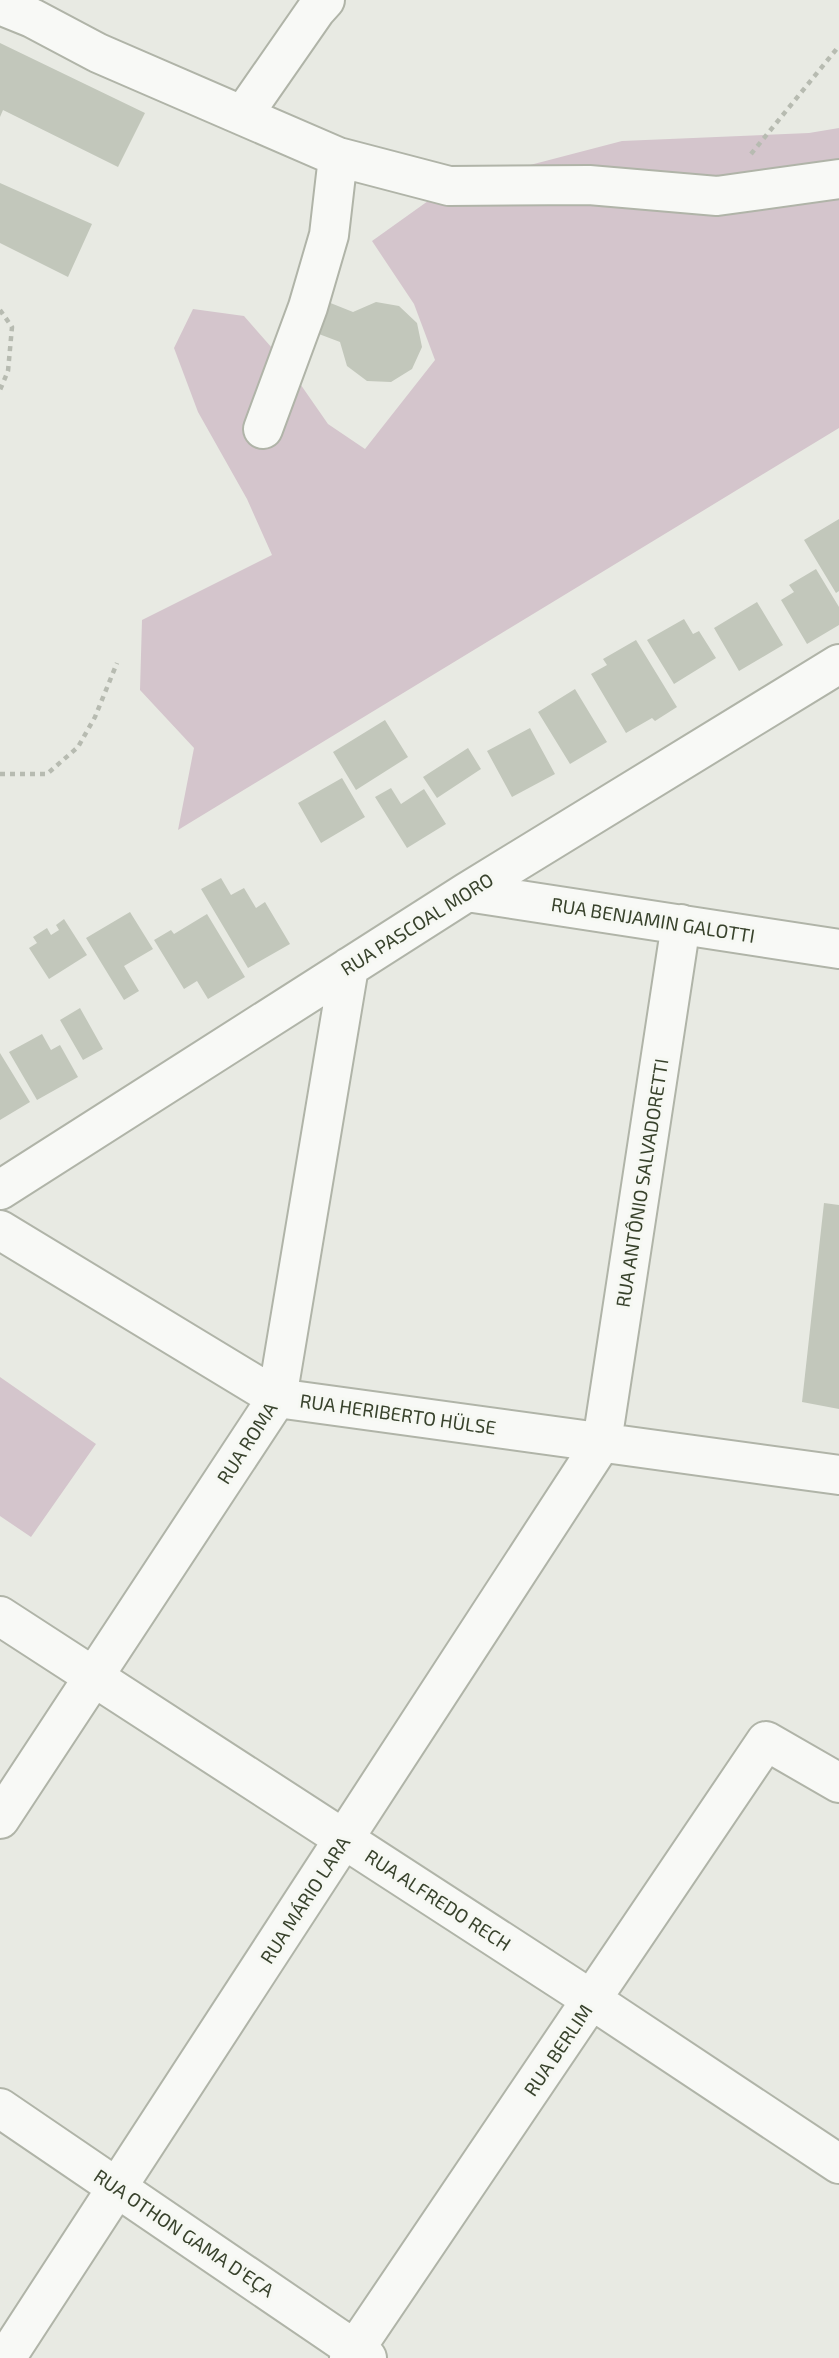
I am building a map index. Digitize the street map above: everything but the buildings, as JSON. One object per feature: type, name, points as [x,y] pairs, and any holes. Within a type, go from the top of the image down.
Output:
[{"type":"street","points":[[243,115],[325,0]]},
{"type":"street","points":[[0,5],[32,18],[98,53],[338,157],[449,186],[589,185],[717,196],[839,179]]},
{"type":"street","points":[[263,429],[308,307],[329,235],[338,157]]},
{"type":"street","name":"RUA PASCOAL MORO","points":[[0,1190],[467,892],[839,664]]},
{"type":"street","name":"RUA BENJAMIN GALOTTI","points":[[467,892],[839,949]]},
{"type":"street","name":"RUA ANTÔNIO SALVADORETTI","points":[[602,1442],[681,924]]},
{"type":"street","name":"RUA ROMA","points":[[0,1819],[277,1398],[349,967]]},
{"type":"street","name":"RUA HERIBERTO HÜLSE","points":[[0,1230],[277,1398],[839,1475]]},
{"type":"street","name":"RUA MÁRIO LARA","points":[[6,2358],[602,1442]]},
{"type":"street","name":"RUA ALFREDO RECH","points":[[0,1616],[592,2000],[839,2164]]},
{"type":"street","name":"RUA BERLIM","points":[[357,2355],[766,1741],[839,1783]]},
{"type":"street","name":"RUA OTHON GAMA D'EÇA","points":[[0,2108],[357,2355]]},
{"type":"path","points":[[717,196],[839,46]]},
{"type":"path","points":[[0,310],[12,327],[8,371],[0,390]]},
{"type":"path","points":[[0,775],[47,774],[78,747],[95,717],[117,663]]},
{"type":"shaded area","points":[[839,128],[839,428],[178,830],[194,748],[140,690],[142,620],[272,555],[247,499],[198,412],[174,348],[193,309],[244,316],[287,365],[328,424],[365,449],[435,360],[414,304],[372,241],[449,186],[622,141],[809,133]]},
{"type":"shaded area","points":[[0,1377],[96,1444],[31,1537],[0,1516]]}]
